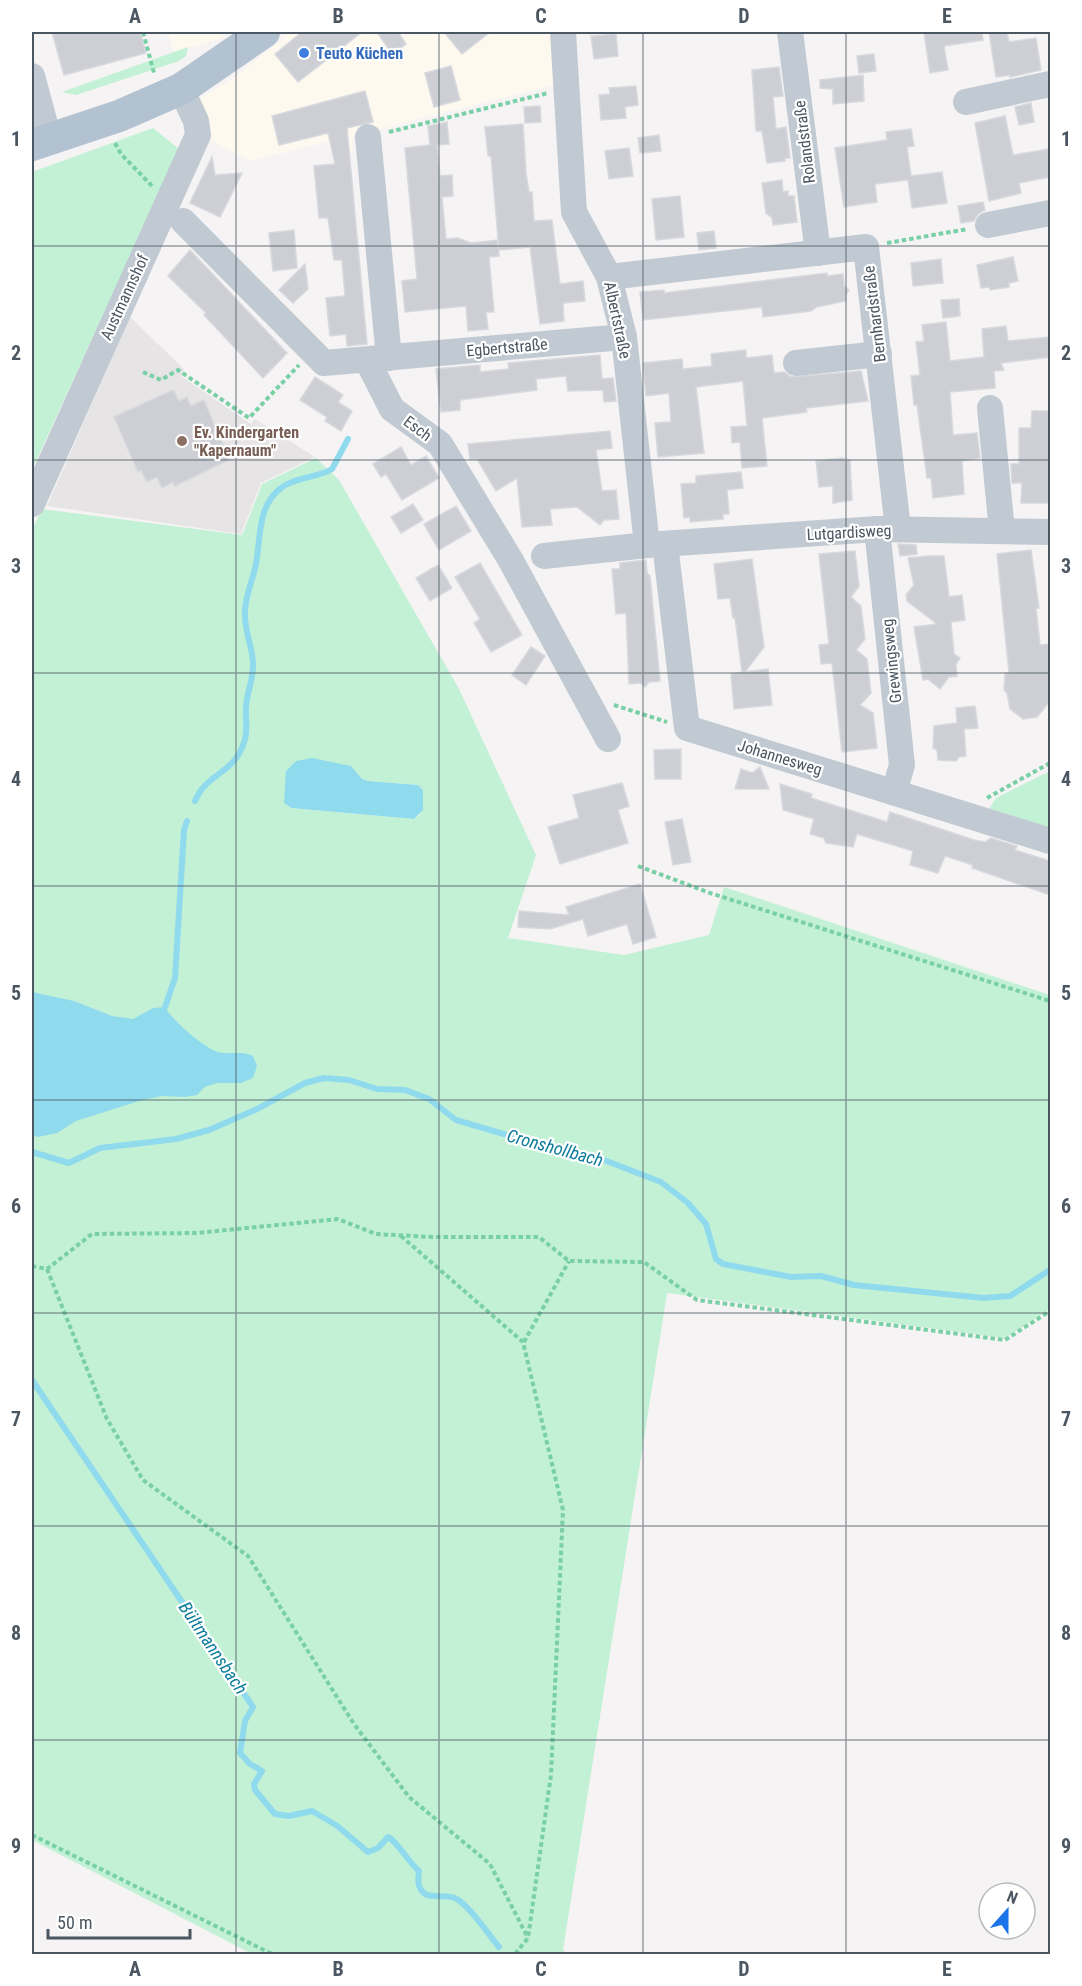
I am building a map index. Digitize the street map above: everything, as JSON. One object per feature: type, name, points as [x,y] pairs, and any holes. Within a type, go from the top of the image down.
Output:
[{"type":"main road","points":[[40,142],[105,120],[181,89],[264,32]]},
{"type":"street","name":"Albertstraße","points":[[563,32],[574,212],[609,277],[624,337],[656,544]]},
{"type":"street","name":"Rolandstraße","points":[[790,32],[818,253]]},
{"type":"street","points":[[32,76],[40,142]]},
{"type":"street","points":[[966,102],[1050,84]]},
{"type":"street","name":"Austmannshof","points":[[32,504],[175,212],[198,135],[196,120],[181,89]]},
{"type":"street","points":[[175,212],[324,363],[378,359],[368,138]]},
{"type":"street","points":[[988,225],[1050,213]]},
{"type":"street","name":"Bernhardstraße","points":[[609,277],[866,247],[879,354],[887,529]]},
{"type":"street","name":"Egbertstraße","points":[[378,359],[624,337]]},
{"type":"street","points":[[796,363],[879,354]]},
{"type":"street","name":"Esch","points":[[378,359],[392,409],[440,444],[510,560],[608,739]]},
{"type":"street","points":[[990,408],[1002,531]]},
{"type":"street","name":"Lutgardisweg","points":[[544,556],[656,544],[887,529],[1050,532]]},
{"type":"street","name":"Grewingsweg","points":[[887,529],[902,765],[894,792]]},
{"type":"street","points":[[656,544],[687,728]]},
{"type":"street","name":"Johannesweg","points":[[687,728],[1050,841]]},
{"type":"path","points":[[143,32],[154,73]]},
{"type":"path","points":[[368,138],[568,88]]},
{"type":"path","points":[[105,120],[121,154],[175,212]]},
{"type":"path","points":[[866,247],[988,225]]},
{"type":"path","points":[[144,372],[161,380],[178,370],[249,418],[312,351]]},
{"type":"path","points":[[585,697],[687,728]]},
{"type":"path","points":[[970,816],[988,797],[1050,763]]},
{"type":"path","points":[[638,866],[710,893],[1050,1002]]},
{"type":"path","points":[[32,1266],[48,1269],[92,1234],[197,1233],[338,1219],[376,1234],[539,1237],[569,1261],[644,1262],[697,1300],[1005,1340],[1050,1311]]},
{"type":"path","points":[[400,1235],[523,1342],[563,1510],[551,1775],[528,1938],[516,1954]]},
{"type":"path","points":[[523,1342],[569,1261]]},
{"type":"path","points":[[48,1269],[107,1419],[143,1480],[248,1556],[354,1724],[409,1797],[490,1864],[528,1938]]},
{"type":"path","points":[[32,1835],[272,1954]]},
{"type":"shaded area","points":[[168,32],[228,32],[219,39],[173,53]]},
{"type":"shaded area","points":[[291,32],[554,32],[559,84],[353,136],[352,152],[331,153],[327,142],[251,161],[209,140],[199,105],[202,97],[235,77]]},
{"type":"shaded area","name":"Ev. Kindergarten \"Kapernaum\"","points":[[130,317],[184,369],[181,376],[251,424],[255,419],[315,457],[261,483],[241,534],[47,506]]},
{"type":"green space","points":[[188,47],[186,56],[179,61],[76,95],[62,92]]},
{"type":"green space","points":[[153,128],[179,149],[32,470],[32,172]]},
{"type":"green space","points":[[316,458],[339,480],[459,689],[536,855],[508,938],[624,955],[709,935],[724,887],[1050,995],[1050,1309],[1005,1338],[667,1293],[563,1950],[567,1954],[252,1954],[32,1840],[32,530],[42,509],[242,535],[262,484]],"holes":[[[351,766],[362,779],[418,785],[420,815],[414,819],[291,808],[284,803]]]},
{"type":"green space","points":[[1050,771],[1050,831],[987,812],[996,798]]},
{"type":"water","points":[[312,758],[351,766],[362,779],[368,781],[418,785],[423,790],[423,810],[414,819],[291,808],[284,803],[286,771],[296,761]]},
{"type":"water","points":[[32,992],[74,1001],[112,1016],[133,1019],[153,1008],[165,1007],[180,1025],[209,1048],[220,1052],[253,1056],[257,1066],[253,1078],[241,1083],[217,1083],[205,1087],[197,1095],[162,1096],[139,1101],[76,1121],[57,1133],[38,1137],[32,1135]]},
{"type":"building","points":[[52,32],[140,32],[146,53],[64,75]]},
{"type":"building","points":[[302,32],[362,32],[298,82],[275,54]]},
{"type":"building","points":[[377,32],[398,32],[406,44],[392,54]]},
{"type":"building","points":[[444,32],[490,32],[462,54]]},
{"type":"building","points":[[924,32],[982,32],[983,40],[944,46],[948,70],[930,73]]},
{"type":"building","points":[[989,32],[1007,32],[1009,42],[1036,38],[1041,70],[1010,77],[1010,75],[996,77]]},
{"type":"building","points":[[616,34],[618,56],[594,59],[591,36]]},
{"type":"building","points":[[874,54],[876,71],[859,73],[857,56]]},
{"type":"building","points":[[451,66],[460,100],[434,107],[425,73]]},
{"type":"building","points":[[779,67],[783,96],[773,97],[776,129],[786,127],[790,158],[785,158],[785,161],[767,163],[762,131],[756,131],[752,70]]},
{"type":"building","points":[[863,75],[864,101],[833,104],[833,89],[820,88],[820,80]]},
{"type":"building","points":[[636,86],[638,105],[625,107],[626,118],[601,120],[599,95],[610,94],[609,88]]},
{"type":"building","points":[[365,91],[373,122],[347,128],[367,344],[347,346],[346,334],[330,336],[326,298],[345,296],[342,260],[334,260],[328,218],[319,218],[314,166],[335,164],[328,133],[279,145],[272,116]]},
{"type":"building","points":[[1031,103],[1034,122],[1019,125],[1015,107]]},
{"type":"building","points":[[540,106],[541,122],[525,123],[524,107]]},
{"type":"building","points":[[1005,116],[1013,155],[1050,149],[1050,177],[1019,183],[1021,193],[989,201],[975,123]]},
{"type":"building","points":[[447,122],[449,144],[437,145],[440,176],[452,175],[453,196],[442,197],[446,239],[458,238],[471,243],[498,240],[499,256],[489,257],[494,312],[486,312],[488,329],[468,331],[466,306],[405,312],[402,281],[417,279],[405,148],[430,145],[428,126]]},
{"type":"building","points":[[523,124],[526,173],[529,192],[532,192],[534,221],[552,220],[560,284],[583,281],[585,301],[563,303],[564,321],[540,324],[530,247],[499,250],[491,156],[488,156],[485,127]]},
{"type":"building","points":[[911,129],[914,146],[907,147],[911,176],[942,172],[947,203],[912,208],[908,180],[875,184],[877,202],[844,207],[835,148],[887,140],[886,132]]},
{"type":"building","points":[[659,135],[661,151],[640,153],[638,138]]},
{"type":"building","points":[[629,148],[633,176],[609,179],[605,151]]},
{"type":"building","points":[[212,157],[215,175],[242,173],[220,217],[190,203]]},
{"type":"building","points":[[782,180],[783,192],[788,191],[788,196],[794,196],[797,222],[773,225],[772,218],[766,213],[762,183]]},
{"type":"building","points":[[680,196],[684,237],[656,240],[652,199]]},
{"type":"building","points":[[983,202],[985,210],[978,214],[974,221],[961,223],[958,206]]},
{"type":"building","points":[[294,230],[297,268],[273,271],[269,233]]},
{"type":"building","points":[[714,231],[716,248],[699,250],[697,233]]},
{"type":"building","points":[[190,250],[287,353],[263,378],[204,315],[206,313],[168,276]]},
{"type":"building","points":[[1013,257],[1018,281],[1009,283],[1009,287],[990,290],[989,287],[981,288],[977,265]]},
{"type":"building","points":[[941,259],[943,283],[913,286],[911,263]]},
{"type":"building","points":[[305,264],[308,289],[293,303],[279,290]]},
{"type":"building","points":[[827,273],[827,276],[843,274],[844,286],[849,290],[846,301],[817,307],[811,311],[763,317],[762,307],[643,320],[640,292],[664,290],[664,293]]},
{"type":"building","points":[[959,299],[960,316],[943,318],[941,300]]},
{"type":"building","points":[[946,322],[950,361],[984,357],[982,329],[1006,326],[1008,341],[1050,337],[1050,357],[1001,363],[1004,370],[994,371],[995,388],[950,392],[953,435],[977,433],[980,458],[962,461],[964,494],[933,498],[931,478],[927,478],[911,376],[920,375],[916,342],[924,341],[922,325]]},
{"type":"building","points":[[746,350],[746,358],[772,355],[774,373],[784,372],[791,377],[861,371],[868,401],[806,408],[807,412],[762,418],[767,466],[742,468],[740,442],[732,443],[731,427],[747,426],[743,381],[696,387],[704,453],[658,457],[655,423],[671,422],[669,393],[646,396],[643,363],[682,359],[683,369],[712,366],[711,354]]},
{"type":"building","points":[[600,355],[602,379],[613,378],[616,401],[604,402],[603,390],[568,391],[566,376],[536,379],[537,390],[460,400],[460,410],[441,412],[436,369],[480,365],[480,372],[509,369],[508,363]]},
{"type":"building","points":[[315,377],[343,395],[338,402],[352,411],[341,431],[325,421],[327,417],[300,400]]},
{"type":"building","points":[[173,390],[179,401],[187,397],[191,406],[204,400],[229,460],[175,486],[173,482],[162,488],[157,477],[147,482],[141,470],[138,472],[114,417]]},
{"type":"building","points":[[1032,411],[1050,411],[1050,503],[1021,503],[1022,483],[1012,483],[1011,464],[1019,464],[1019,428],[1031,428]]},
{"type":"building","points":[[610,431],[612,448],[596,450],[602,491],[616,490],[619,519],[604,520],[600,525],[577,507],[550,509],[552,525],[522,527],[517,478],[496,491],[477,459],[470,459],[468,444]]},
{"type":"building","points":[[401,447],[411,465],[426,456],[439,478],[402,500],[386,474],[381,477],[373,464]]},
{"type":"building","points":[[842,458],[850,460],[852,500],[833,503],[833,486],[819,487],[816,461]]},
{"type":"building","points":[[741,472],[743,488],[727,490],[729,514],[723,514],[723,519],[690,522],[690,517],[684,518],[681,484],[696,483],[696,476]]},
{"type":"building","points":[[413,504],[423,520],[401,533],[391,517]]},
{"type":"building","points":[[456,506],[471,531],[439,550],[424,524]]},
{"type":"building","points":[[898,544],[916,545],[917,554],[900,556]]},
{"type":"building","points":[[1031,550],[1039,608],[1036,608],[1040,645],[1050,644],[1050,701],[1037,717],[1023,719],[1010,709],[1007,693],[1004,690],[1005,673],[1009,673],[997,554]]},
{"type":"building","points":[[855,551],[859,586],[851,597],[861,606],[865,639],[856,650],[867,659],[871,693],[860,705],[873,713],[877,748],[842,752],[832,663],[821,664],[819,645],[829,644],[819,554]]},
{"type":"building","points":[[944,556],[949,597],[962,595],[965,620],[951,622],[954,654],[960,658],[956,664],[957,676],[949,677],[940,689],[928,679],[923,680],[914,627],[937,624],[907,601],[906,595],[914,585],[908,558]]},
{"type":"building","points":[[752,559],[764,647],[745,672],[768,669],[772,705],[734,709],[731,674],[742,672],[735,618],[733,618],[730,598],[718,599],[714,564]]},
{"type":"building","points":[[646,560],[647,573],[650,576],[660,681],[649,682],[645,687],[640,683],[629,684],[626,613],[616,614],[612,569],[620,569],[620,563]]},
{"type":"building","points":[[480,563],[522,635],[491,652],[474,623],[480,619],[455,577]]},
{"type":"building","points":[[438,565],[452,588],[430,601],[416,578]]},
{"type":"building","points":[[531,647],[545,656],[526,685],[512,675]]},
{"type":"building","points":[[975,706],[978,728],[964,729],[966,756],[959,757],[956,761],[938,760],[937,750],[933,748],[934,726],[957,723],[956,708]]},
{"type":"building","points":[[681,749],[681,779],[655,779],[654,750]]},
{"type":"building","points":[[760,767],[769,789],[735,789],[741,769],[752,773]]},
{"type":"building","points":[[622,783],[629,806],[618,810],[628,843],[560,864],[548,827],[579,818],[573,795]]},
{"type":"building","points":[[780,784],[812,794],[811,798],[887,822],[890,812],[974,840],[985,842],[991,838],[1017,846],[1015,850],[1050,861],[1050,895],[972,868],[973,865],[945,856],[938,873],[910,865],[913,851],[857,834],[853,847],[826,843],[824,838],[810,834],[814,819],[783,810]]},
{"type":"building","points":[[682,819],[691,862],[673,865],[665,822]]},
{"type":"building","points":[[640,884],[656,937],[633,944],[627,924],[588,936],[583,919],[550,929],[518,927],[519,911],[569,915],[566,907]]},
{"type":"waterway","points":[[195,801],[200,791],[235,759],[245,739],[247,701],[253,668],[245,606],[256,564],[264,513],[273,495],[287,484],[332,469],[348,439]]},
{"type":"waterway","points":[[165,1007],[175,978],[184,830],[187,821]]},
{"type":"waterway","name":"Cronshollbach","points":[[32,1152],[69,1163],[100,1148],[176,1139],[209,1130],[255,1110],[305,1083],[324,1078],[349,1080],[377,1089],[405,1090],[429,1099],[456,1120],[565,1152],[604,1160],[661,1182],[688,1203],[706,1224],[716,1259],[723,1264],[791,1277],[821,1276],[854,1285],[984,1298],[1010,1296],[1050,1270]]},
{"type":"waterway","name":"Bültmannsbach","points":[[32,1380],[253,1707],[245,1721],[240,1753],[250,1764],[262,1771],[254,1784],[255,1790],[275,1814],[289,1816],[312,1811],[336,1825],[368,1852],[378,1848],[388,1837],[396,1843],[419,1871],[419,1886],[426,1895],[455,1898],[472,1913],[499,1947]]},
{"type":"place","name":"Teuto Küchen","points":[[304,53]]},
{"type":"place","name":"Ev. Kindergarten \"Kapernaum\"","points":[[182,441]]}]
